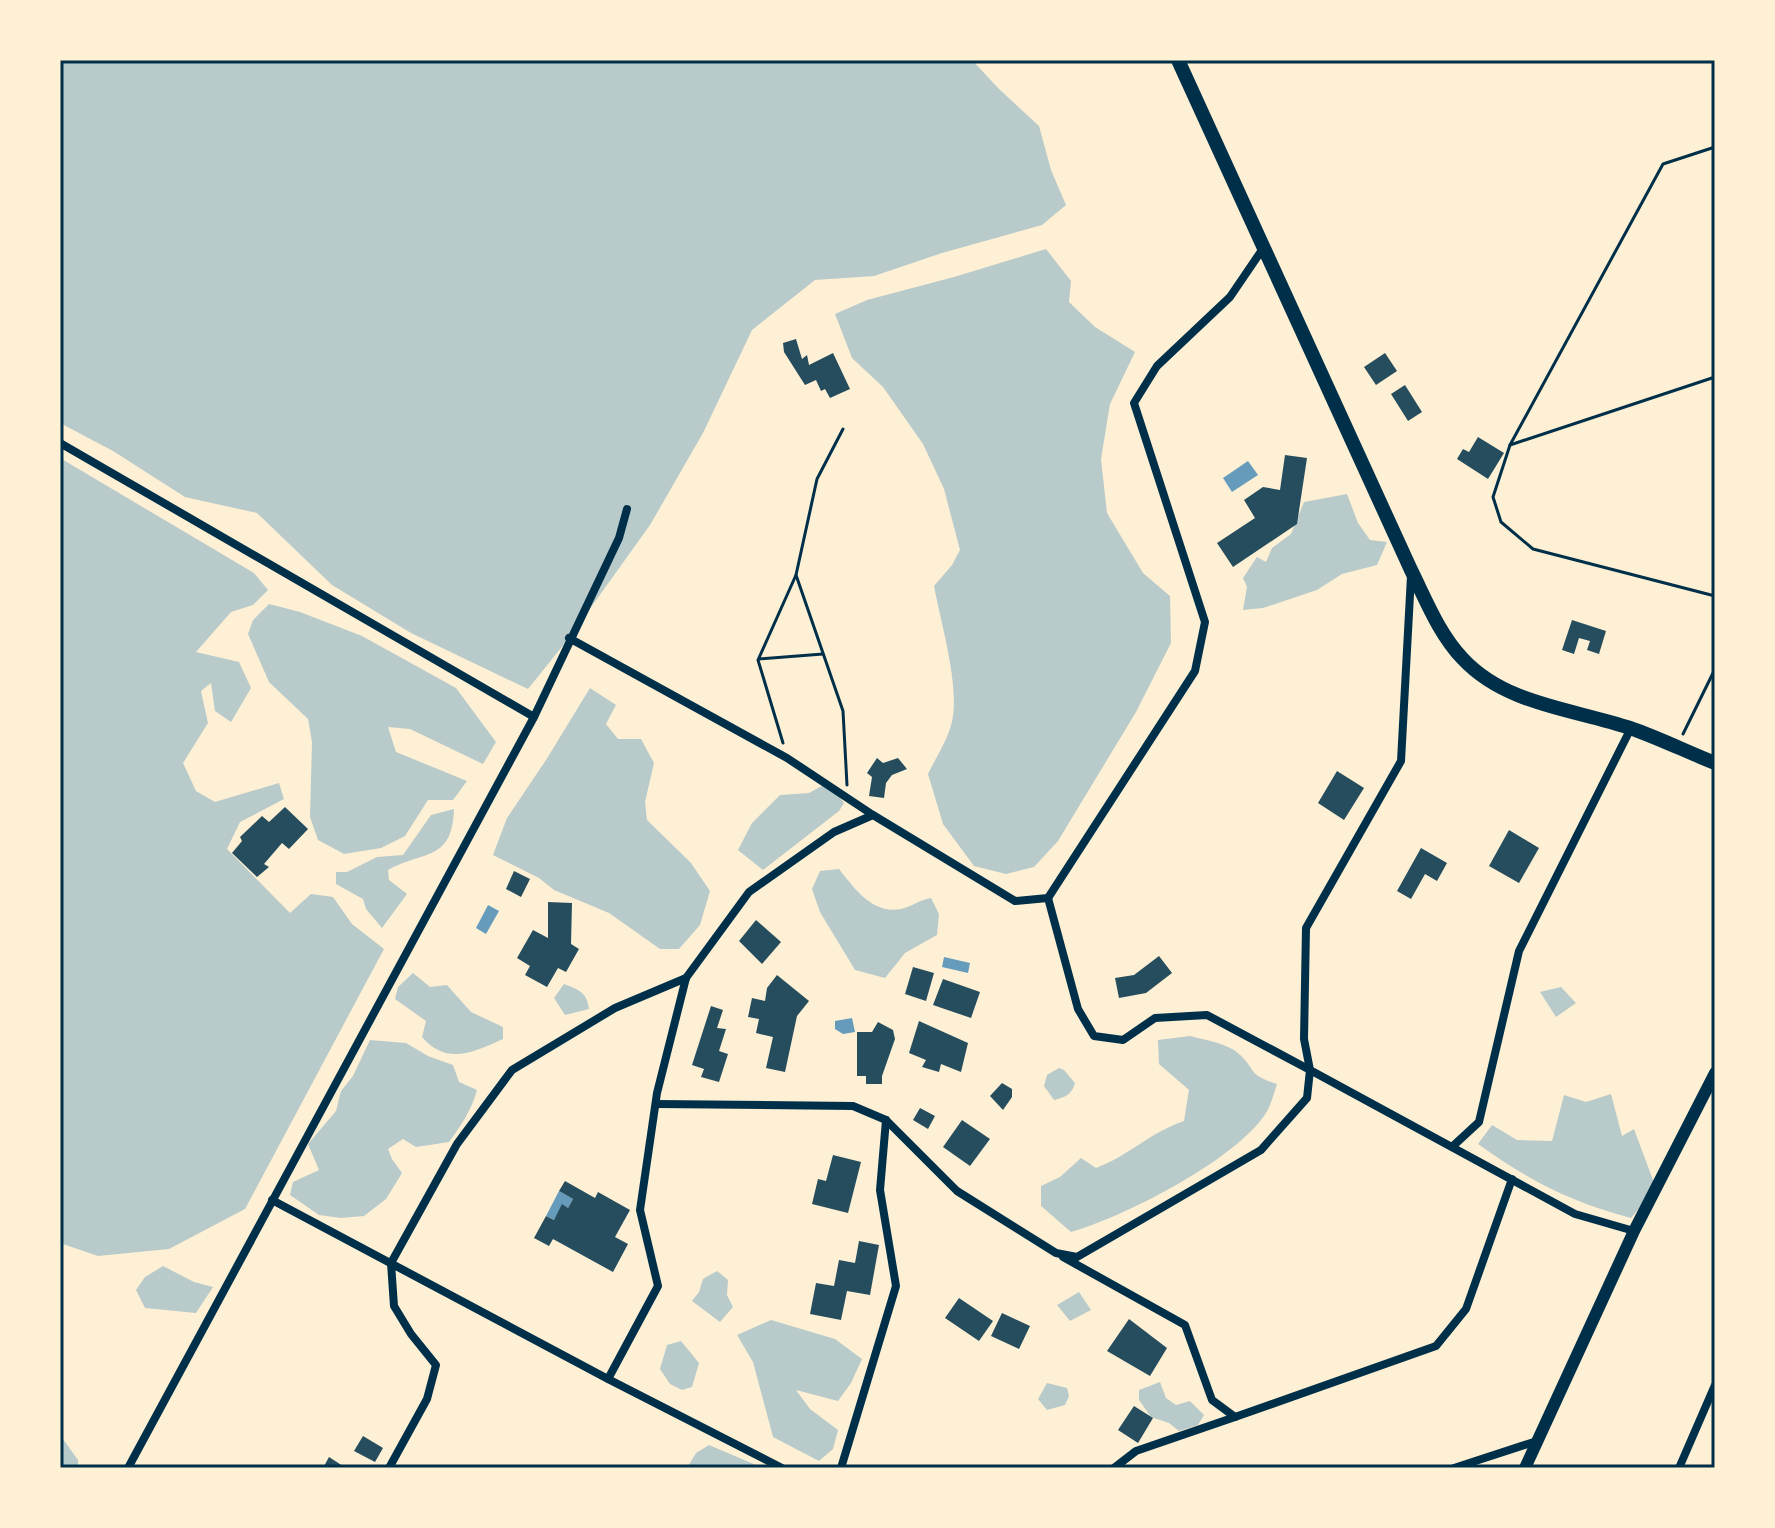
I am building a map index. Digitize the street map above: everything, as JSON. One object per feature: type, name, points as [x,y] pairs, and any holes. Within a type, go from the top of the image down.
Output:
[{"type":"main road","points":[[1178,60],[1411,570],[1450,644],[1466,662],[1505,689],[1538,703],[1631,728],[1715,763]]},
{"type":"street","points":[[1265,247],[1230,297],[1157,366],[1134,403],[1205,622],[1195,671],[1048,898],[1078,1009],[1094,1036],[1123,1040],[1155,1018],[1207,1015],[1575,1214],[1634,1231]]},
{"type":"street","points":[[60,443],[534,717]]},
{"type":"street","points":[[128,1468],[534,717],[619,538],[627,509]]},
{"type":"street","points":[[1056,1253],[1077,1257],[1261,1150],[1307,1098],[1310,1070],[1304,1039],[1306,928],[1401,761],[1411,570]]},
{"type":"street","points":[[569,638],[787,758],[873,815],[1015,901],[1048,898]]},
{"type":"street","points":[[1453,1146],[1479,1122],[1519,951],[1631,728]]},
{"type":"street","points":[[608,1379],[658,1286],[640,1210],[656,1104],[686,978],[749,892],[834,832],[873,815]]},
{"type":"street","points":[[389,1468],[427,1399],[436,1365],[394,1306],[391,1263],[457,1144],[512,1070],[615,1008],[686,978]]},
{"type":"street","points":[[1525,1468],[1634,1231],[1715,1073]]},
{"type":"street","points":[[656,1104],[853,1106],[886,1120],[957,1191],[1056,1253],[1185,1325],[1212,1400],[1235,1417]]},
{"type":"street","points":[[841,1468],[896,1286],[880,1190],[886,1120]]},
{"type":"street","points":[[1114,1468],[1136,1451],[1436,1346],[1466,1309],[1512,1179]]},
{"type":"street","points":[[272,1200],[782,1468]]},
{"type":"street","points":[[1679,1468],[1715,1385]]},
{"type":"street","points":[[1454,1468],[1538,1441]]},
{"type":"path","points":[[1715,147],[1663,164],[1510,445],[1493,497],[1501,522],[1533,549],[1715,596]]},
{"type":"path","points":[[1510,445],[1715,377]]},
{"type":"path","points":[[787,758],[758,660],[796,575],[817,479],[843,429]]},
{"type":"path","points":[[796,575],[843,711],[848,767],[846,797]]},
{"type":"path","points":[[758,660],[823,654]]},
{"type":"path","points":[[1676,747],[1715,669]]},
{"type":"shaded area","points":[[60,60],[972,60],[1039,126],[1051,170],[1066,205],[1042,225],[874,276],[815,280],[752,330],[703,433],[650,525],[569,638],[528,689],[411,633],[332,585],[257,513],[185,497],[113,451],[60,423]]},
{"type":"shaded area","points":[[1046,249],[1071,281],[1069,302],[1095,327],[1135,352],[1110,404],[1101,459],[1107,513],[1143,573],[1170,596],[1171,643],[1136,712],[1058,841],[1034,867],[1006,874],[974,866],[943,824],[928,774],[949,731],[954,702],[951,669],[934,586],[960,550],[944,489],[923,444],[883,387],[852,358],[835,314],[867,300]]},
{"type":"shaded area","points":[[60,458],[254,573],[268,590],[253,605],[231,612],[196,652],[239,662],[251,688],[231,722],[215,711],[211,683],[201,691],[208,723],[183,763],[196,791],[215,802],[279,783],[284,799],[240,822],[227,849],[290,913],[311,894],[333,897],[352,924],[384,949],[245,1209],[169,1249],[98,1256],[60,1243]]},
{"type":"shaded area","points":[[1347,494],[1358,523],[1370,540],[1387,542],[1377,565],[1342,574],[1317,590],[1263,608],[1243,610],[1247,587],[1243,578],[1257,557],[1266,562],[1272,548],[1291,534],[1304,502]]},
{"type":"shaded area","points":[[269,604],[300,612],[362,636],[456,688],[496,742],[483,764],[410,729],[388,727],[396,752],[467,781],[453,800],[428,800],[405,836],[381,848],[344,854],[318,840],[310,817],[312,742],[308,719],[269,682],[248,634],[253,620]]},
{"type":"shaded area","points":[[590,688],[616,705],[606,724],[618,739],[641,739],[654,763],[645,802],[647,820],[691,863],[710,891],[700,925],[679,949],[660,949],[609,913],[554,890],[539,878],[493,855],[507,818]]},
{"type":"shaded area","points":[[829,782],[844,803],[839,811],[763,870],[738,850],[752,823],[780,795],[809,793]]},
{"type":"shaded area","points":[[454,809],[452,826],[442,846],[388,870],[389,880],[407,894],[382,928],[366,909],[363,899],[336,884],[336,872],[347,872],[377,857],[403,855],[431,815]]},
{"type":"shaded area","points":[[839,869],[865,898],[881,908],[901,909],[931,898],[939,914],[937,935],[905,953],[885,978],[855,970],[820,912],[812,889],[820,871]]},
{"type":"shaded area","points":[[413,973],[430,987],[447,985],[471,1012],[503,1027],[503,1039],[461,1054],[451,1054],[431,1046],[422,1037],[426,1021],[395,999],[398,987]]},
{"type":"shaded area","points":[[564,984],[581,992],[589,1009],[565,1015],[554,998]]},
{"type":"shaded area","points":[[1561,987],[1576,1003],[1556,1017],[1540,992]]},
{"type":"shaded area","points":[[1190,1036],[1233,1050],[1256,1075],[1277,1084],[1266,1113],[1251,1131],[1205,1167],[1120,1214],[1071,1232],[1041,1206],[1041,1186],[1060,1177],[1081,1158],[1096,1168],[1184,1121],[1189,1090],[1159,1064],[1158,1040]]},
{"type":"shaded area","points":[[370,1040],[406,1043],[428,1056],[453,1065],[459,1082],[477,1090],[466,1117],[449,1142],[416,1147],[403,1139],[388,1149],[402,1173],[386,1199],[364,1216],[341,1218],[319,1215],[290,1195],[293,1182],[319,1170],[308,1144],[336,1111],[341,1091],[353,1076]]},
{"type":"shaded area","points":[[1059,1068],[1075,1083],[1068,1095],[1054,1100],[1044,1086],[1047,1075]]},
{"type":"shaded area","points":[[1611,1094],[1622,1136],[1634,1129],[1656,1188],[1631,1218],[1589,1205],[1551,1188],[1478,1144],[1492,1125],[1517,1140],[1552,1141],[1564,1095],[1586,1102]]},
{"type":"shaded area","points":[[163,1266],[194,1282],[213,1287],[196,1313],[145,1308],[136,1290],[145,1277]]},
{"type":"shaded area","points":[[717,1271],[728,1280],[727,1295],[733,1307],[720,1322],[692,1301],[703,1279]]},
{"type":"shaded area","points":[[1079,1292],[1091,1310],[1070,1321],[1057,1305]]},
{"type":"shaded area","points":[[771,1320],[835,1339],[862,1359],[838,1401],[796,1390],[810,1409],[838,1430],[833,1449],[819,1461],[773,1437],[753,1362],[737,1335]]},
{"type":"shaded area","points":[[681,1341],[699,1363],[692,1387],[682,1390],[670,1384],[660,1369],[667,1345]]},
{"type":"shaded area","points":[[1160,1382],[1166,1398],[1176,1405],[1190,1401],[1204,1415],[1198,1425],[1179,1431],[1169,1423],[1151,1417],[1139,1400],[1139,1390]]},
{"type":"shaded area","points":[[1047,1383],[1067,1388],[1069,1396],[1065,1405],[1047,1410],[1038,1399]]},
{"type":"shaded area","points":[[60,1435],[78,1460],[78,1468],[60,1468]]},
{"type":"shaded area","points":[[709,1445],[763,1468],[687,1468],[696,1453]]},
{"type":"water","points":[[1248,461],[1258,475],[1232,492],[1223,478]]},
{"type":"water","points":[[488,905],[499,911],[486,934],[476,928]]},
{"type":"water","points":[[944,957],[970,963],[968,973],[942,967]]},
{"type":"water","points":[[852,1018],[855,1032],[843,1034],[835,1029],[835,1021]]},
{"type":"water","points":[[559,1191],[573,1199],[568,1208],[563,1205],[554,1220],[546,1216]]},
{"type":"building","points":[[796,339],[802,359],[807,355],[809,365],[833,353],[850,389],[830,398],[825,389],[821,391],[816,380],[805,385],[784,352],[783,343]]},
{"type":"building","points":[[1385,353],[1397,371],[1376,385],[1364,367]]},
{"type":"building","points":[[1405,385],[1422,412],[1408,421],[1391,394]]},
{"type":"building","points":[[1478,437],[1504,453],[1488,479],[1457,459],[1463,449],[1469,452]]},
{"type":"building","points":[[1285,455],[1307,458],[1297,524],[1233,567],[1217,543],[1255,518],[1244,500],[1263,487],[1280,490]]},
{"type":"building","points":[[1572,620],[1606,631],[1599,654],[1587,650],[1590,641],[1579,638],[1574,654],[1562,650]]},
{"type":"building","points":[[877,758],[883,763],[898,758],[907,769],[892,775],[886,783],[884,798],[869,796],[872,777],[867,773]]},
{"type":"building","points":[[1337,771],[1364,788],[1344,820],[1318,803]]},
{"type":"building","points":[[285,807],[308,829],[289,849],[282,843],[264,864],[269,867],[257,877],[232,853],[242,841],[240,837],[262,816],[269,822]]},
{"type":"building","points":[[1509,830],[1539,848],[1519,883],[1489,866]]},
{"type":"building","points":[[1421,848],[1447,863],[1437,881],[1425,874],[1411,899],[1397,891]]},
{"type":"building","points":[[514,871],[530,879],[521,897],[506,889]]},
{"type":"building","points":[[548,902],[572,903],[571,944],[579,949],[566,972],[558,968],[547,987],[525,975],[530,966],[517,958],[533,930],[548,938]]},
{"type":"building","points":[[756,920],[781,942],[762,964],[739,941]]},
{"type":"building","points":[[1159,956],[1172,973],[1146,993],[1119,998],[1115,978],[1134,975]]},
{"type":"building","points":[[913,967],[934,973],[926,1001],[905,994]]},
{"type":"building","points":[[777,975],[809,1001],[797,1016],[785,1072],[766,1068],[773,1037],[756,1033],[759,1019],[748,1017],[752,998],[765,1001],[767,988]]},
{"type":"building","points":[[943,979],[980,992],[971,1018],[933,1005]]},
{"type":"building","points":[[711,1006],[723,1010],[717,1028],[726,1029],[719,1051],[728,1054],[719,1082],[701,1077],[704,1069],[692,1065]]},
{"type":"building","points":[[919,1021],[968,1043],[961,1072],[941,1064],[939,1072],[922,1067],[926,1060],[909,1053]]},
{"type":"building","points":[[878,1022],[893,1030],[895,1039],[882,1084],[866,1084],[866,1076],[857,1076],[857,1032],[872,1032]]},
{"type":"building","points":[[1002,1083],[1012,1089],[1012,1097],[1003,1110],[990,1096]]},
{"type":"building","points":[[920,1108],[935,1116],[928,1129],[913,1120]]},
{"type":"building","points":[[962,1120],[990,1139],[970,1166],[943,1147]]},
{"type":"building","points":[[833,1155],[861,1162],[848,1213],[812,1204],[818,1179],[826,1181]]},
{"type":"building","points":[[565,1181],[595,1198],[598,1192],[630,1210],[615,1237],[628,1244],[613,1272],[553,1239],[549,1246],[534,1238],[546,1216],[554,1220],[562,1204],[568,1208],[573,1199],[559,1191]]},
{"type":"building","points":[[859,1241],[879,1245],[870,1295],[847,1291],[841,1320],[810,1314],[816,1283],[834,1286],[839,1260],[855,1263]]},
{"type":"building","points":[[959,1298],[993,1321],[979,1341],[945,1318]]},
{"type":"building","points":[[1002,1313],[1030,1326],[1019,1349],[991,1336]]},
{"type":"building","points":[[1129,1319],[1167,1348],[1150,1376],[1107,1351]]},
{"type":"building","points":[[1134,1406],[1153,1418],[1138,1443],[1118,1430]]},
{"type":"building","points":[[363,1436],[383,1448],[375,1462],[354,1451]]},
{"type":"building","points":[[329,1457],[346,1468],[323,1468]]}]
